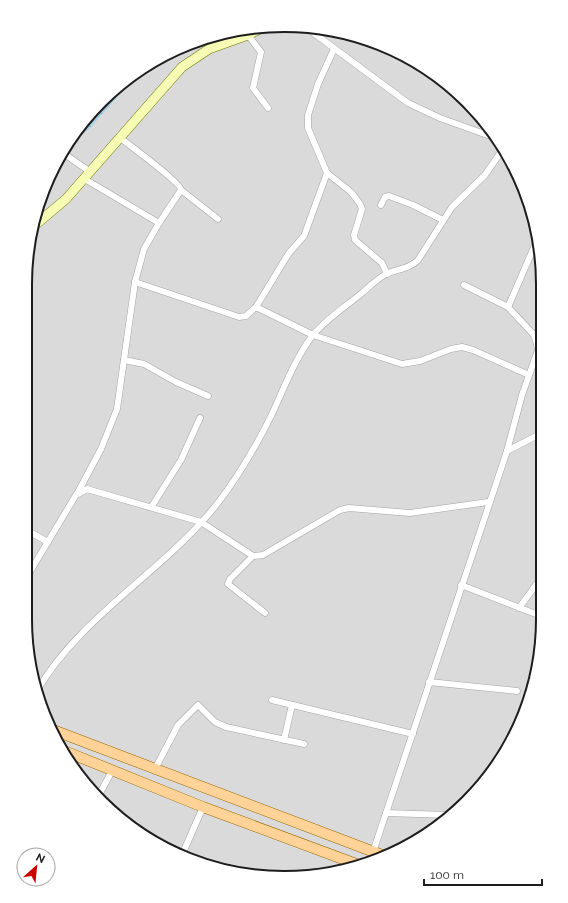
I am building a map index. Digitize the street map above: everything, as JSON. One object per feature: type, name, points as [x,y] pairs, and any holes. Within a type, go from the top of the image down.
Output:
[{"type":"main road","points":[[59,732],[376,854]]},
{"type":"main road","points":[[71,754],[203,807],[350,862]]},
{"type":"street","points":[[315,34],[408,103],[435,116],[481,128]]},
{"type":"street","points":[[41,220],[66,199],[182,67],[207,45],[248,35],[261,52],[260,61],[252,83],[253,88],[268,108]]},
{"type":"street","points":[[334,49],[318,84],[308,115],[308,128],[326,173],[352,192],[360,204],[362,209],[354,235],[355,240],[382,263],[387,274]]},
{"type":"street","points":[[119,137],[144,155],[156,167],[180,185],[181,190],[218,219]]},
{"type":"street","points":[[41,684],[49,670],[74,642],[202,522],[246,462],[263,432],[293,368],[313,335],[337,312],[377,280],[387,274],[413,265],[418,260],[452,207],[485,175],[500,154]]},
{"type":"street","points":[[67,157],[86,175],[159,223]]},
{"type":"street","points":[[134,282],[239,317],[246,316],[256,307],[289,253],[304,236],[326,173]]},
{"type":"street","points":[[32,568],[76,495],[101,449],[117,409],[134,282],[144,248],[181,190]]},
{"type":"street","points":[[381,205],[385,197],[389,196],[413,205],[443,220]]},
{"type":"street","points":[[508,307],[534,248]]},
{"type":"street","points":[[464,285],[508,307],[534,335],[536,340]]},
{"type":"street","points":[[256,307],[313,335],[402,364],[420,361],[451,349],[462,347],[474,350],[529,375]]},
{"type":"street","points":[[124,360],[144,364],[176,382],[208,396]]},
{"type":"street","points":[[377,853],[386,813],[488,502],[507,451],[529,375],[536,360]]},
{"type":"street","points":[[152,506],[181,460],[200,418]]},
{"type":"street","points":[[507,451],[536,436]]},
{"type":"street","points":[[76,495],[87,489],[152,506],[202,522],[253,556]]},
{"type":"street","points":[[265,613],[228,584],[230,578],[253,556],[263,555],[340,510],[349,508],[410,513],[488,502]]},
{"type":"street","points":[[32,533],[48,542]]},
{"type":"street","points":[[461,585],[536,614]]},
{"type":"street","points":[[519,608],[536,585]]},
{"type":"street","points":[[430,682],[517,692]]},
{"type":"street","points":[[272,700],[412,734]]},
{"type":"street","points":[[155,770],[178,725],[198,705],[215,722],[226,727],[304,744]]},
{"type":"street","points":[[284,740],[292,705]]},
{"type":"street","points":[[101,791],[112,771]]},
{"type":"street","points":[[184,850],[203,807]]},
{"type":"street","points":[[386,813],[441,816]]},
{"type":"shaded area","points":[[284,32],[317,34],[333,37],[365,45],[380,51],[424,74],[462,106],[494,144],[510,173],[523,203],[534,251],[536,284],[536,619],[534,652],[523,700],[510,730],[494,759],[462,797],[424,829],[395,845],[365,858],[317,869],[284,871],[251,869],[203,858],[173,845],[144,829],[106,797],[74,759],[58,730],[45,700],[34,652],[32,284],[34,251],[45,203],[58,173],[74,144],[106,106],[144,74],[188,51],[203,45],[235,37],[251,34]]},
{"type":"water","points":[[122,92],[90,128],[83,133],[106,106]]}]
